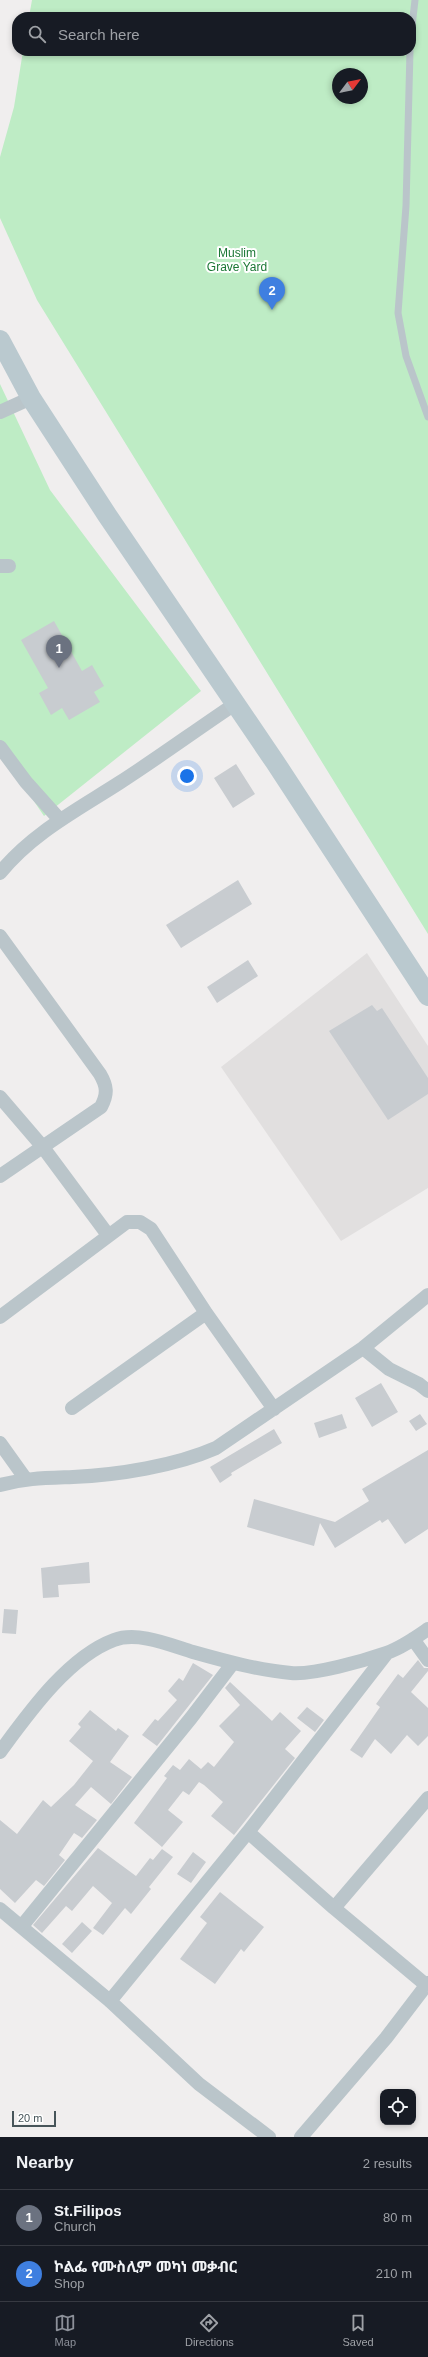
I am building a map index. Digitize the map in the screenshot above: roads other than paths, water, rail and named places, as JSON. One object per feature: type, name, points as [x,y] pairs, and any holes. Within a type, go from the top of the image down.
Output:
[{"type":"street","points":[[0,340],[31,398],[151,582],[276,762],[428,996]]},
{"type":"street","points":[[0,412],[31,398]]},
{"type":"street","points":[[0,874],[19,853],[60,820],[120,782],[235,704]]},
{"type":"street","points":[[0,747],[60,820]]},
{"type":"street","points":[[0,936],[100,1074],[107,1088],[107,1096],[102,1107],[42,1146],[0,1176]]},
{"type":"street","points":[[0,1097],[42,1146],[108,1235]]},
{"type":"street","points":[[0,1317],[127,1222],[140,1222],[151,1229],[206,1313],[274,1409]]},
{"type":"street","points":[[0,1485],[25,1478],[74,1477],[169,1465],[216,1448],[363,1348],[428,1295]]},
{"type":"street","points":[[72,1408],[206,1313]]},
{"type":"street","points":[[363,1348],[389,1369],[420,1384],[428,1391]]},
{"type":"street","points":[[0,1443],[25,1478]]},
{"type":"street","points":[[0,1752],[64,1676],[95,1650],[115,1640],[127,1638],[147,1639],[233,1663],[292,1673],[337,1666],[387,1653],[428,1629]]},
{"type":"street","points":[[413,1639],[428,1660]]},
{"type":"street","points":[[110,2001],[248,1832],[387,1653]]},
{"type":"street","points":[[22,1926],[191,1718],[233,1663]]},
{"type":"street","points":[[334,1908],[428,1798]]},
{"type":"street","points":[[248,1832],[334,1908],[427,1984],[386,2038],[301,2137]]},
{"type":"street","points":[[0,1909],[110,2001],[199,2084],[269,2137]]},
{"type":"lane","points":[[414,12],[415,0]]},
{"type":"lane","points":[[410,56],[406,206],[398,313],[406,356],[428,417]]},
{"type":"place","name":"ኮልፌ የሙስሊም መካነ መቃብር","points":[[272,310]]},
{"type":"place","name":"St.Filipos","points":[[59,668]]},
{"type":"park label","name":"Muslim Grave Yard","points":[[237,260]]}]
